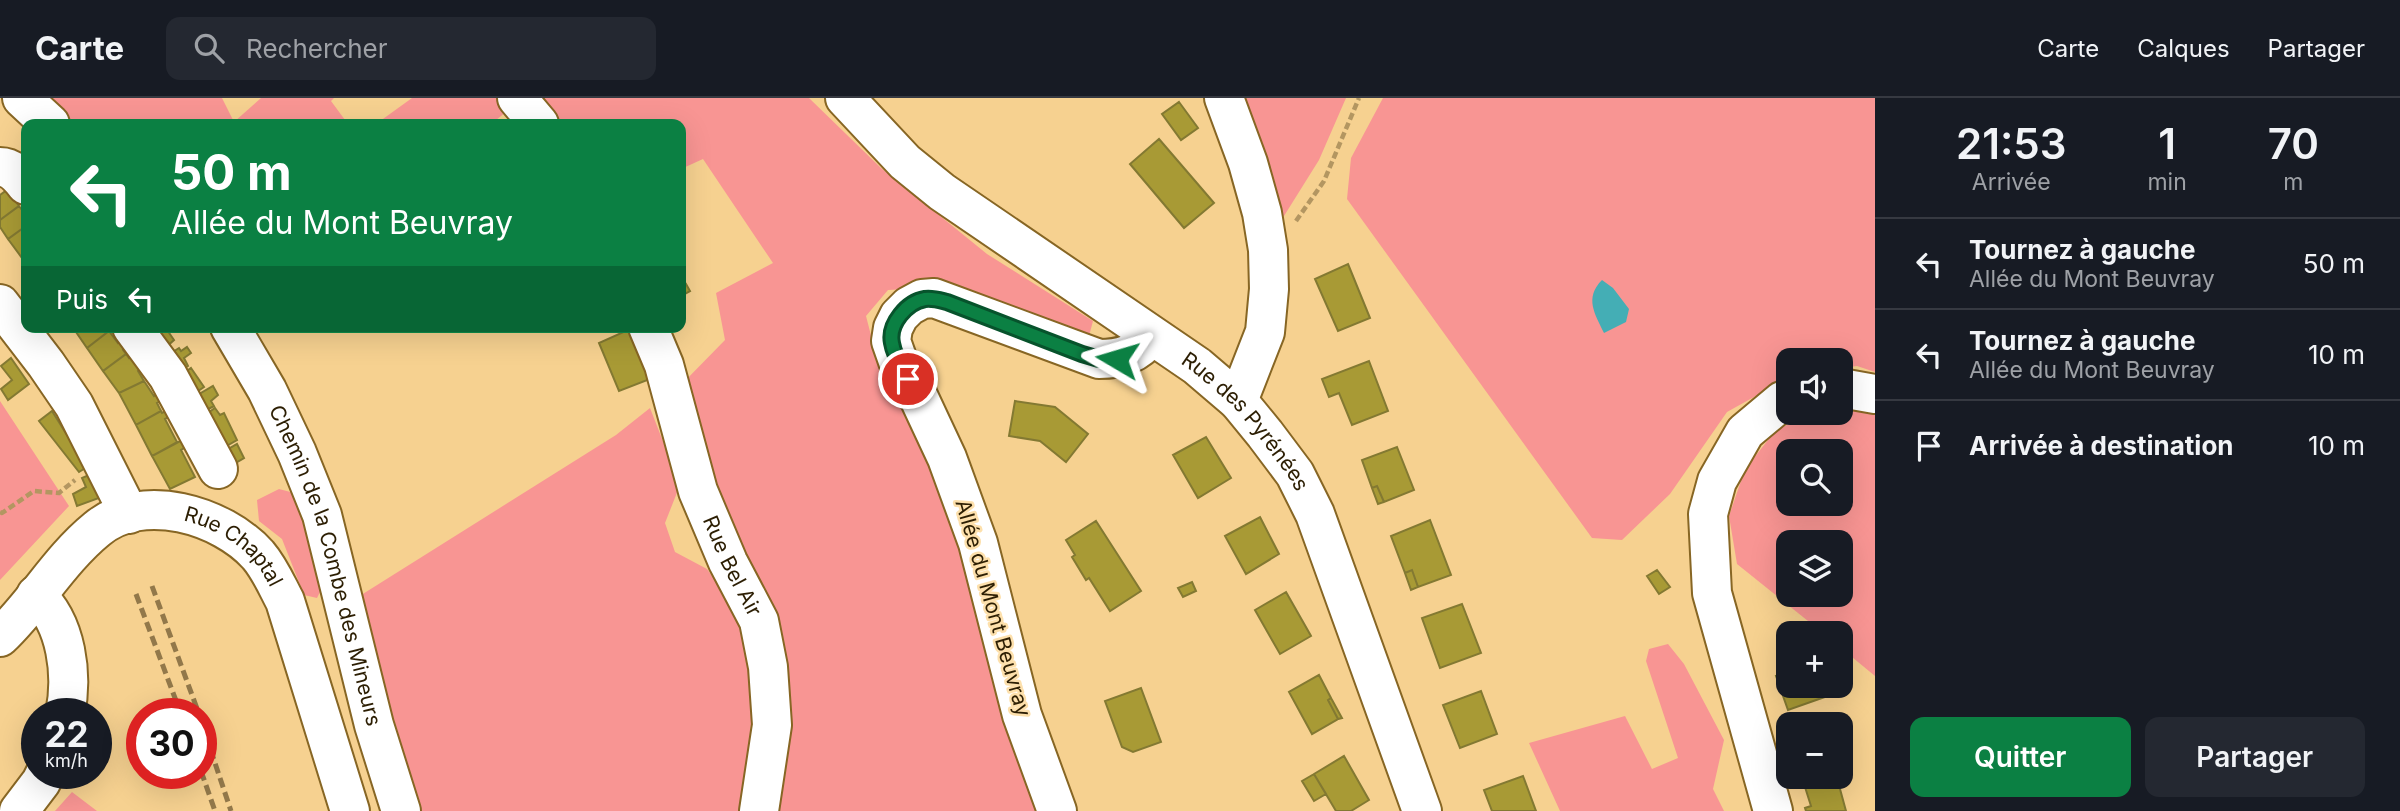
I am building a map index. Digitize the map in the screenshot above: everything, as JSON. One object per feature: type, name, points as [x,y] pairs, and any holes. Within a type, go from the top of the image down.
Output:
[{"type":"street","points":[[22,98],[45,119]]},
{"type":"street","points":[[517,98],[535,119]]},
{"type":"street","name":"Rue des Pyrénées","points":[[845,98],[905,162],[942,192],[1197,366],[1237,401],[1295,474],[1315,514],[1422,811]]},
{"type":"street","points":[[1224,98],[1248,163],[1262,213],[1268,262],[1265,332],[1237,401]]},
{"type":"street","points":[[0,167],[18,174],[21,178]]},
{"type":"street","name":"Allée du Mont Beuvray","points":[[1057,811],[1022,715],[978,543],[947,457],[898,361],[891,341],[893,328],[899,316],[909,306],[922,299],[934,298],[1099,359],[1117,359],[1133,354],[1142,348],[1151,335]]},
{"type":"street","points":[[0,304],[21,331]]},
{"type":"street","points":[[22,333],[74,405],[129,514]]},
{"type":"street","points":[[136,333],[168,376],[218,469]]},
{"type":"street","name":"Chemin de la Combe des Mineurs","points":[[234,333],[267,390],[297,453],[321,515],[374,725],[401,811]]},
{"type":"street","name":"Rue Bel Air","points":[[651,333],[664,365],[698,491],[728,562],[759,621],[768,667],[772,725],[759,811]]},
{"type":"street","points":[[1853,390],[1875,394]]},
{"type":"street","points":[[1773,811],[1713,593],[1708,514],[1717,481],[1745,432],[1776,406]]},
{"type":"street","name":"Rue Chaptal","points":[[0,637],[75,551],[99,527],[114,519],[153,510],[202,517],[223,527],[244,541],[258,556],[270,571],[285,601],[350,811]]},
{"type":"street","points":[[36,595],[48,605],[67,653],[66,698]]},
{"type":"street","points":[[19,811],[36,789]]},
{"type":"path","points":[[1268,262],[1324,181],[1359,98]]},
{"type":"path","points":[[0,512],[34,491],[59,493],[103,463]]},
{"type":"shaded area","points":[[38,98],[222,98],[232,119],[61,119]]},
{"type":"shaded area","points":[[261,98],[334,98],[331,101],[344,119],[237,119]]},
{"type":"shaded area","points":[[412,98],[496,98],[506,112],[497,119],[383,119]]},
{"type":"shaded area","points":[[532,98],[809,98],[881,168],[987,254],[1093,321],[1089,336],[947,287],[888,290],[866,316],[875,351],[961,543],[1023,778],[1037,811],[776,811],[790,736],[775,624],[712,497],[680,386],[725,340],[716,293],[773,263],[703,159],[686,167],[686,119],[548,119]]},
{"type":"shaded area","points":[[1233,98],[1346,98],[1319,160],[1279,224]]},
{"type":"shaded area","points":[[1383,98],[1875,98],[1875,372],[1853,366],[1853,348],[1776,348],[1776,385],[1727,412],[1670,494],[1622,540],[1592,538],[1347,199],[1351,158]]},
{"type":"shaded area","points":[[0,401],[69,506],[0,580]]},
{"type":"shaded area","points":[[650,408],[680,485],[665,523],[675,552],[707,569],[739,614],[756,676],[742,811],[415,811],[358,597],[616,435]]},
{"type":"shaded area","points":[[1853,409],[1875,415],[1875,676],[1853,658],[1853,621],[1808,621],[1791,607],[1853,607],[1853,530],[1776,530],[1776,595],[1737,564],[1729,516],[1745,469],[1776,430],[1787,425],[1853,425]]},
{"type":"shaded area","points":[[279,489],[298,494],[325,582],[317,598],[304,595],[282,539],[259,521],[257,500]]},
{"type":"shaded area","points":[[1668,644],[1684,664],[1724,740],[1713,789],[1724,811],[1560,811],[1529,743],[1625,716],[1652,769],[1678,758],[1646,661],[1649,649]]},
{"type":"shaded area","points":[[72,792],[97,811],[55,811]]},
{"type":"water","points":[[1602,280],[1613,288],[1629,309],[1626,322],[1604,333],[1592,300],[1593,293]]},
{"type":"building","points":[[1179,102],[1198,128],[1181,140],[1162,114]]},
{"type":"building","points":[[1159,139],[1214,203],[1184,228],[1130,164]]},
{"type":"building","points":[[7,190],[19,206],[0,220],[0,195]]},
{"type":"building","points":[[19,206],[21,209],[21,230],[8,239],[0,227],[0,220]]},
{"type":"building","points":[[21,230],[21,257],[8,239]]},
{"type":"building","points":[[1348,264],[1370,318],[1338,331],[1315,279]]},
{"type":"building","points":[[77,333],[106,333],[87,348]]},
{"type":"building","points":[[106,333],[110,333],[118,343],[125,338],[129,345],[123,350],[126,354],[103,371],[87,348]]},
{"type":"building","points":[[152,333],[169,333],[174,340],[164,349]]},
{"type":"building","points":[[621,333],[632,333],[650,379],[619,391],[599,343]]},
{"type":"building","points":[[187,347],[191,353],[184,358],[188,366],[179,372],[168,355],[179,348],[181,351]]},
{"type":"building","points":[[135,353],[144,366],[138,371],[144,381],[119,393],[103,371],[126,354],[129,358]]},
{"type":"building","points":[[11,358],[29,384],[8,400],[1,389],[12,380],[1,366]]},
{"type":"building","points":[[1369,361],[1388,411],[1352,425],[1339,393],[1329,397],[1322,379]]},
{"type":"building","points":[[191,368],[204,387],[192,395],[180,376]]},
{"type":"building","points":[[144,381],[154,396],[163,390],[167,398],[157,403],[161,411],[136,425],[119,393]]},
{"type":"building","points":[[213,386],[218,395],[211,401],[214,406],[203,412],[194,397]]},
{"type":"building","points":[[1015,401],[1055,407],[1088,434],[1066,462],[1040,441],[1009,436]]},
{"type":"building","points":[[215,408],[220,415],[224,413],[237,440],[223,448],[205,415]]},
{"type":"building","points":[[170,409],[173,415],[165,419],[177,442],[152,456],[136,425]]},
{"type":"building","points":[[52,411],[87,467],[79,472],[39,421]]},
{"type":"building","points":[[1206,437],[1231,478],[1198,498],[1173,455]]},
{"type":"building","points":[[184,439],[188,446],[181,450],[195,477],[170,489],[152,456]]},
{"type":"building","points":[[237,444],[244,458],[232,465],[225,451]]},
{"type":"building","points":[[1397,447],[1414,490],[1384,502],[1377,486],[1372,488],[1362,460]]},
{"type":"building","points":[[91,474],[99,498],[77,506],[73,494],[86,487],[82,478]]},
{"type":"building","points":[[1377,486],[1384,502],[1378,504],[1372,488]]},
{"type":"building","points":[[1260,517],[1279,554],[1246,574],[1225,536]]},
{"type":"building","points":[[1430,520],[1451,575],[1418,587],[1412,570],[1405,573],[1391,536]]},
{"type":"building","points":[[1096,521],[1141,591],[1110,611],[1089,578],[1086,580],[1072,557],[1075,555],[1066,540]]},
{"type":"building","points":[[1412,570],[1418,587],[1411,590],[1405,573]]},
{"type":"building","points":[[1657,570],[1670,587],[1659,594],[1647,576]]},
{"type":"building","points":[[1192,582],[1196,591],[1183,597],[1178,588]]},
{"type":"building","points":[[1286,592],[1311,636],[1280,654],[1255,610]]},
{"type":"building","points":[[1462,604],[1481,653],[1440,668],[1422,618]]},
{"type":"building","points":[[1319,675],[1338,719],[1312,734],[1289,692]]},
{"type":"building","points":[[1141,688],[1161,742],[1133,752],[1122,747],[1105,701]]},
{"type":"building","points":[[1481,691],[1497,734],[1460,748],[1443,705]]},
{"type":"building","points":[[1331,698],[1342,718],[1338,719],[1328,700]]},
{"type":"building","points":[[1784,698],[1822,698],[1788,710]]},
{"type":"building","points":[[1344,756],[1369,800],[1351,811],[1336,811],[1314,774]]},
{"type":"building","points":[[1314,774],[1326,794],[1314,801],[1302,781]]},
{"type":"building","points":[[1523,776],[1536,811],[1492,811],[1484,790]]},
{"type":"building","points":[[1806,789],[1840,789],[1846,811],[1806,811],[1805,808],[1811,806]]},
{"type":"railway","points":[[152,586],[193,698]]},
{"type":"railway","points":[[136,594],[175,698]]},
{"type":"railway","points":[[217,769],[231,811]]},
{"type":"railway","points":[[207,789],[215,811]]},
{"type":"route","points":[[908,379],[891,341],[893,328],[899,316],[909,306],[922,299],[934,298],[947,302],[1082,354],[1099,359],[1117,359]]}]
